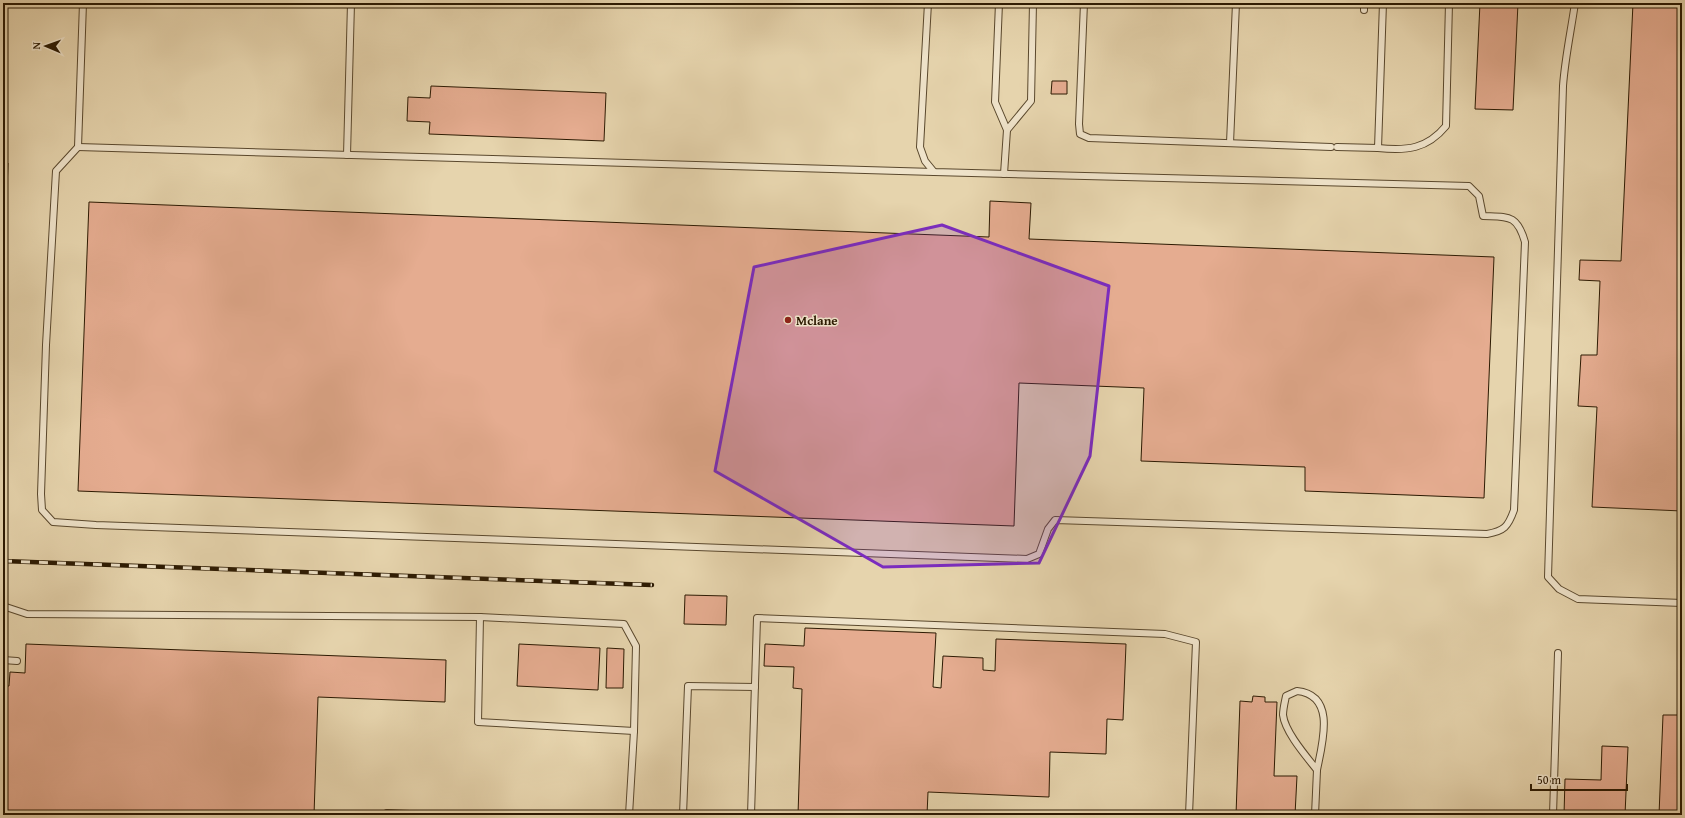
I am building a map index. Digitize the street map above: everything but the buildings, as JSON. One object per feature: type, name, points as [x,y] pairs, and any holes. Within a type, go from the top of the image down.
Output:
[{"type":"lane","points":[[78,147],[1469,186],[1479,196],[1483,216],[1509,217],[1520,227],[1525,242],[1514,510],[1509,524],[1499,532],[1487,534],[1055,520],[1048,529],[1039,554],[1027,559],[308,534],[53,522],[42,510],[40,494],[46,345],[56,171],[78,147],[83,3]]},
{"type":"lane","points":[[347,155],[351,3]]},
{"type":"lane","points":[[928,3],[920,147],[925,160],[934,172]]},
{"type":"lane","points":[[999,3],[995,102],[1007,130],[1004,174]]},
{"type":"lane","points":[[1007,130],[1031,101],[1033,3]]},
{"type":"lane","points":[[1084,3],[1080,134],[1088,138],[1378,148],[1396,150],[1421,146],[1437,137],[1446,126],[1450,3]]},
{"type":"lane","points":[[1230,143],[1236,3]]},
{"type":"lane","points":[[1378,148],[1383,3]]},
{"type":"lane","points":[[1575,3],[1570,39],[1564,63],[1548,577],[1559,590],[1578,599],[1682,603]]},
{"type":"lane","points":[[3,606],[27,614],[480,617],[624,624],[636,646],[634,730],[629,815]]},
{"type":"lane","points":[[480,617],[478,722],[634,730]]},
{"type":"lane","points":[[751,815],[757,618],[1165,634],[1196,642],[1189,815]]},
{"type":"lane","points":[[1553,815],[1558,653]]},
{"type":"lane","points":[[3,660],[17,661]]},
{"type":"lane","points":[[683,815],[688,686],[755,687]]},
{"type":"lane","points":[[1315,815],[1316,770],[1324,734],[1323,716],[1321,704],[1315,697],[1306,692],[1298,691],[1286,696],[1283,715],[1287,727],[1301,750],[1316,770]]},
{"type":"lane","points":[[387,815],[387,813],[432,815]]},
{"type":"highlighted area","points":[[942,225],[1109,286],[1090,456],[1039,563],[883,567],[715,471],[754,267]]},
{"type":"railway","points":[[3,561],[652,585]]},
{"type":"place","name":"Mclane","points":[[788,320]]}]
